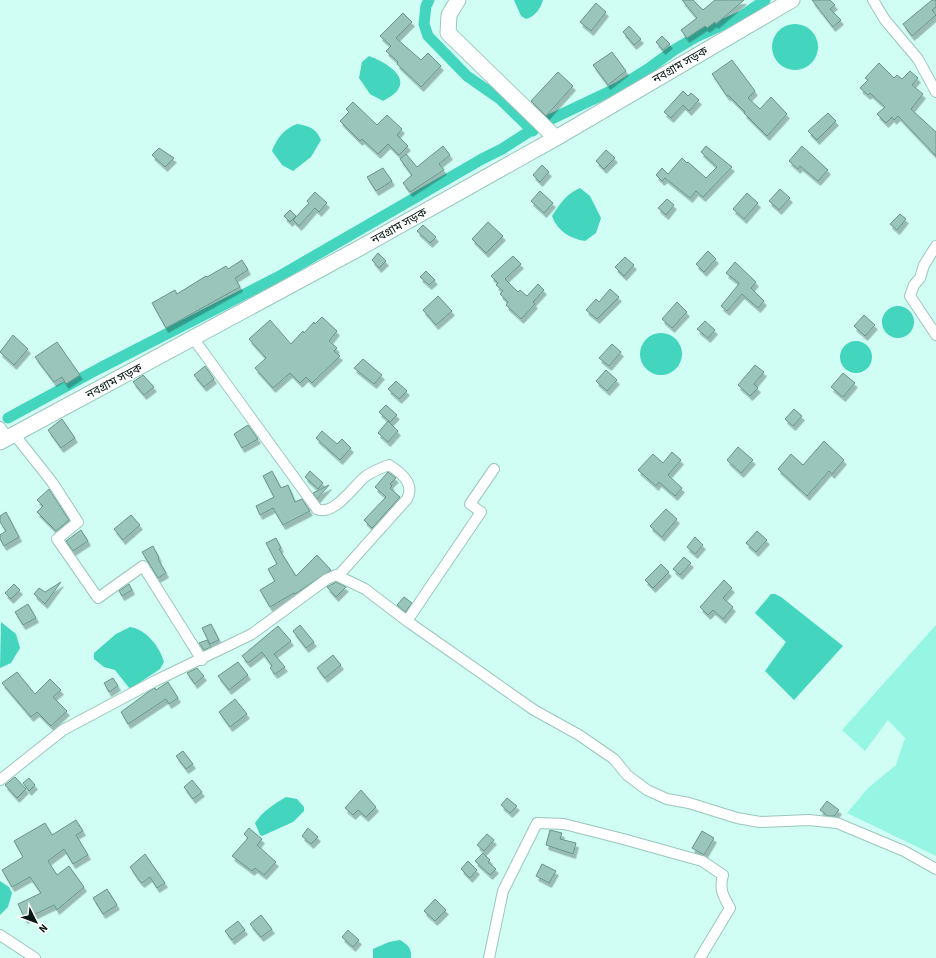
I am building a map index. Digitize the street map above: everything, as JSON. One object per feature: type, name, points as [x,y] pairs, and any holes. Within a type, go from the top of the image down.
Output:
[{"type":"main road","points":[[458,0],[449,15],[448,33],[554,135]]},
{"type":"main road","name":"নবগ্রাম সড়ক","points":[[6,435],[193,338],[356,250],[554,135],[792,0]]},
{"type":"street","points":[[873,0],[885,20],[918,59],[936,92]]},
{"type":"street","points":[[936,246],[924,265],[920,278],[914,285],[910,296],[936,335]]},
{"type":"street","points":[[0,780],[63,730],[155,681],[202,660],[252,634],[327,579],[339,575],[411,493],[410,486],[395,469],[389,465],[366,476],[352,491],[331,508],[320,511],[316,509],[193,338]]},
{"type":"street","points":[[6,435],[52,482],[78,522],[56,539],[98,598],[143,566],[202,660]]},
{"type":"street","points":[[407,621],[481,512],[470,504],[494,469]]},
{"type":"street","points":[[339,575],[365,589],[407,621],[534,710],[579,735],[614,759],[627,775],[647,790],[667,799],[689,803],[737,818],[760,822],[809,820],[837,823],[904,851],[936,869]]},
{"type":"street","points":[[490,958],[503,891],[537,822],[564,824],[702,861],[723,874],[720,885],[730,908],[700,958]]},
{"type":"street","points":[[0,935],[35,958]]},
{"type":"shaded area","points":[[514,0],[543,0],[537,12],[526,19],[521,16]]},
{"type":"shaded area","points":[[790,24],[800,24],[808,28],[814,34],[818,42],[818,52],[814,60],[808,66],[800,70],[790,70],[782,66],[776,60],[772,52],[772,42],[776,34],[782,28]]},
{"type":"shaded area","points":[[369,56],[386,64],[398,76],[400,82],[399,88],[393,95],[383,101],[370,94],[359,78],[362,62]]},
{"type":"shaded area","points":[[297,124],[312,128],[321,140],[311,157],[293,171],[282,165],[272,151],[282,134],[288,128]]},
{"type":"shaded area","points":[[580,188],[590,196],[601,218],[596,233],[585,241],[570,236],[561,230],[557,226],[552,216],[567,196]]},
{"type":"shaded area","points":[[898,306],[904,307],[911,313],[914,322],[913,328],[907,335],[898,338],[892,337],[885,331],[882,322],[883,316],[889,309]]},
{"type":"shaded area","points":[[657,333],[665,333],[673,336],[679,342],[682,354],[679,366],[673,372],[665,375],[657,375],[649,372],[643,366],[640,358],[640,350],[643,342],[649,336]]},
{"type":"shaded area","points":[[856,341],[862,342],[869,348],[872,357],[871,363],[865,370],[856,373],[850,372],[843,366],[840,357],[841,351],[847,344]]},
{"type":"shaded area","points":[[771,594],[781,597],[843,646],[794,700],[765,671],[786,642],[755,613]]},
{"type":"shaded area","points":[[1,622],[16,634],[20,648],[11,663],[0,668]]},
{"type":"shaded area","points":[[936,625],[936,856],[847,813],[868,788],[896,765],[905,738],[888,720],[865,751],[842,730]]},
{"type":"shaded area","points":[[130,627],[142,631],[152,640],[159,650],[164,662],[160,669],[130,689],[115,670],[104,667],[94,659],[94,653],[116,634]]},
{"type":"shaded area","points":[[286,797],[297,799],[304,807],[304,811],[293,822],[262,836],[260,835],[255,823],[269,808]]},
{"type":"shaded area","points":[[0,881],[9,887],[12,893],[8,907],[0,915]]},
{"type":"shaded area","points":[[400,940],[409,947],[411,958],[373,958],[373,949],[389,942]]},
{"type":"building","points":[[682,0],[693,0],[703,10],[715,0],[744,0],[716,24],[715,22],[707,28],[705,26],[687,38],[681,30],[697,18]]},
{"type":"building","points":[[812,0],[830,0],[835,5],[830,9],[841,20],[833,27]]},
{"type":"building","points":[[932,0],[936,0],[936,7],[932,10],[936,15],[912,36],[903,24]]},
{"type":"building","points":[[596,3],[606,12],[591,31],[580,22]]},
{"type":"building","points":[[403,13],[412,22],[396,38],[421,60],[428,53],[441,66],[421,87],[386,51],[391,46],[380,36]]},
{"type":"building","points":[[629,26],[641,39],[634,45],[623,32]]},
{"type":"building","points":[[662,36],[670,44],[663,50],[656,42]]},
{"type":"building","points":[[612,52],[626,71],[608,85],[593,65]]},
{"type":"building","points":[[732,60],[755,91],[748,98],[760,109],[771,97],[787,114],[767,136],[729,96],[727,96],[712,74]]},
{"type":"building","points":[[879,63],[894,78],[897,75],[902,79],[910,71],[918,78],[912,85],[923,94],[911,109],[936,132],[936,156],[898,116],[894,120],[892,117],[886,123],[877,114],[885,107],[870,93],[868,95],[860,88],[868,80],[865,78]]},
{"type":"building","points":[[558,72],[573,86],[546,116],[531,101]]},
{"type":"building","points":[[683,91],[688,96],[691,93],[699,100],[689,111],[683,105],[671,118],[664,112]]},
{"type":"building","points":[[353,102],[377,125],[387,115],[402,129],[397,135],[408,146],[399,155],[388,144],[378,154],[362,139],[360,141],[340,121],[349,112],[346,109]]},
{"type":"building","points":[[828,113],[836,121],[817,140],[808,131]]},
{"type":"building","points":[[443,146],[450,155],[439,164],[444,170],[410,192],[403,183],[412,175],[400,159],[406,154],[417,167]]},
{"type":"building","points":[[706,146],[732,167],[703,197],[696,191],[690,198],[665,178],[662,181],[656,175],[662,168],[668,174],[682,158],[706,178],[717,167],[701,152]]},
{"type":"building","points":[[802,146],[828,170],[818,181],[800,166],[798,169],[789,161]]},
{"type":"building","points":[[159,148],[174,158],[165,167],[152,155]]},
{"type":"building","points":[[606,150],[615,158],[604,169],[596,161]]},
{"type":"building","points":[[542,165],[549,172],[540,182],[533,175]]},
{"type":"building","points":[[383,168],[392,181],[376,191],[367,177]]},
{"type":"building","points":[[780,189],[790,198],[779,210],[769,201]]},
{"type":"building","points":[[540,191],[553,203],[544,213],[531,201]]},
{"type":"building","points":[[315,192],[327,203],[319,212],[315,208],[299,226],[293,220],[309,203],[307,201]]},
{"type":"building","points":[[747,193],[758,203],[744,219],[733,209]]},
{"type":"building","points":[[667,199],[674,205],[666,215],[658,208]]},
{"type":"building","points":[[290,210],[296,216],[290,222],[284,216]]},
{"type":"building","points":[[900,214],[906,219],[897,230],[890,224]]},
{"type":"building","points":[[488,222],[503,236],[486,253],[472,239]]},
{"type":"building","points":[[423,225],[436,237],[430,243],[417,231]]},
{"type":"building","points":[[708,251],[716,259],[704,272],[696,264]]},
{"type":"building","points":[[378,253],[386,261],[379,268],[372,260]]},
{"type":"building","points":[[513,256],[521,264],[505,279],[518,292],[520,290],[527,296],[538,284],[544,290],[533,302],[535,304],[521,319],[506,305],[508,302],[500,294],[503,291],[496,285],[498,283],[491,276]]},
{"type":"building","points":[[625,257],[634,265],[624,276],[615,267]]},
{"type":"building","points":[[242,260],[248,270],[235,278],[240,287],[166,328],[152,303],[175,290],[177,294],[206,276],[207,277],[226,266],[228,269]]},
{"type":"building","points":[[735,262],[756,282],[751,288],[764,301],[758,308],[742,294],[727,311],[721,306],[739,283],[726,273]]},
{"type":"building","points":[[426,271],[435,280],[429,285],[420,277]]},
{"type":"building","points":[[610,289],[619,297],[597,319],[586,310],[596,299],[599,302]]},
{"type":"building","points":[[438,296],[452,311],[436,325],[423,310]]},
{"type":"building","points":[[677,302],[687,312],[672,328],[662,319]]},
{"type":"building","points":[[864,315],[875,325],[865,336],[854,326]]},
{"type":"building","points":[[322,317],[337,331],[329,341],[337,348],[334,351],[340,356],[312,383],[306,377],[300,383],[290,373],[273,388],[255,368],[266,358],[249,339],[270,320],[291,344],[303,331],[304,333],[314,322],[315,324]]},
{"type":"building","points":[[705,321],[715,330],[708,338],[697,329]]},
{"type":"building","points":[[13,335],[28,349],[14,365],[0,352]]},
{"type":"building","points":[[57,342],[80,375],[66,384],[62,377],[54,382],[35,357]]},
{"type":"building","points":[[612,344],[621,352],[609,366],[599,358]]},
{"type":"building","points":[[363,359],[382,375],[374,384],[354,368]]},
{"type":"building","points":[[755,365],[764,372],[754,384],[758,388],[750,396],[738,385]]},
{"type":"building","points":[[205,366],[214,379],[204,387],[194,375]]},
{"type":"building","points":[[606,370],[617,380],[607,391],[596,381]]},
{"type":"building","points":[[843,373],[855,383],[843,397],[831,387]]},
{"type":"building","points":[[143,375],[154,387],[144,395],[133,382]]},
{"type":"building","points":[[396,381],[407,391],[399,399],[388,389]]},
{"type":"building","points":[[386,405],[397,415],[390,422],[379,412]]},
{"type":"building","points":[[794,409],[802,416],[793,426],[785,419]]},
{"type":"building","points":[[62,419],[75,438],[61,448],[48,430]]},
{"type":"building","points":[[388,421],[398,431],[388,442],[378,433]]},
{"type":"building","points":[[248,425],[258,439],[242,448],[234,434]]},
{"type":"building","points":[[322,431],[337,444],[342,439],[351,448],[340,460],[316,438]]},
{"type":"building","points":[[824,441],[844,460],[832,474],[829,471],[807,496],[778,469],[791,454],[803,465]]},
{"type":"building","points":[[738,447],[753,460],[741,473],[727,460]]},
{"type":"building","points":[[672,452],[681,460],[668,475],[682,488],[675,496],[659,482],[656,486],[638,470],[653,454],[663,463]]},
{"type":"building","points":[[272,471],[281,488],[288,485],[295,502],[302,499],[310,511],[283,525],[273,508],[260,515],[256,506],[274,497],[263,476]]},
{"type":"building","points":[[310,471],[323,483],[318,489],[305,477]]},
{"type":"building","points":[[388,472],[396,478],[390,484],[392,486],[390,488],[400,497],[372,528],[364,520],[386,497],[375,487]]},
{"type":"building","points":[[329,485],[317,499],[313,493]]},
{"type":"building","points":[[49,489],[69,520],[56,531],[37,512],[43,506],[37,500]]},
{"type":"building","points":[[666,509],[677,519],[662,537],[650,526]]},
{"type":"building","points":[[6,512],[19,537],[4,546],[0,539],[0,535],[6,531],[0,522],[0,516]]},
{"type":"building","points":[[131,515],[140,525],[123,540],[114,529]]},
{"type":"building","points":[[81,530],[88,541],[73,551],[66,541]]},
{"type":"building","points":[[757,531],[767,540],[756,552],[746,543]]},
{"type":"building","points":[[695,537],[703,545],[695,554],[687,547]]},
{"type":"building","points":[[276,538],[281,548],[279,549],[296,576],[317,555],[331,570],[295,594],[294,593],[270,607],[260,590],[275,581],[268,569],[277,564],[266,543]]},
{"type":"building","points":[[153,546],[166,573],[158,578],[142,552]]},
{"type":"building","points":[[684,557],[691,563],[680,575],[673,569]]},
{"type":"building","points":[[661,564],[669,572],[653,588],[645,580]]},
{"type":"building","points":[[724,580],[732,588],[723,598],[733,607],[723,619],[713,610],[708,615],[700,607]]},
{"type":"building","points":[[61,582],[45,604],[34,594],[39,588],[45,592]]},
{"type":"building","points":[[336,582],[346,587],[336,597],[327,587]]},
{"type":"building","points":[[14,584],[20,590],[11,599],[5,593]]},
{"type":"building","points":[[129,584],[132,590],[122,596],[119,591]]},
{"type":"building","points":[[404,597],[412,603],[405,612],[397,605]]},
{"type":"building","points":[[28,604],[36,618],[23,625],[15,612]]},
{"type":"building","points":[[211,624],[219,640],[210,644],[202,628]]},
{"type":"building","points":[[300,625],[314,642],[306,648],[293,631]]},
{"type":"building","points":[[278,626],[291,641],[274,654],[285,667],[275,674],[270,668],[272,666],[262,652],[248,663],[242,656]]},
{"type":"building","points":[[207,640],[211,647],[204,650],[199,643]]},
{"type":"building","points":[[333,655],[341,665],[325,678],[317,668]]},
{"type":"building","points":[[238,662],[248,675],[229,690],[218,676]]},
{"type":"building","points":[[197,668],[204,676],[195,684],[187,673]]},
{"type":"building","points":[[17,672],[35,694],[50,679],[61,690],[53,697],[67,711],[51,726],[37,712],[31,717],[2,683]]},
{"type":"building","points":[[113,678],[118,686],[109,692],[104,683]]},
{"type":"building","points":[[168,682],[178,698],[169,704],[166,699],[128,724],[121,712],[151,690],[155,688],[156,690]]},
{"type":"building","points":[[235,699],[247,714],[230,727],[219,712]]},
{"type":"building","points":[[183,751],[193,764],[186,769],[176,756]]},
{"type":"building","points":[[15,777],[26,789],[17,798],[5,785]]},
{"type":"building","points":[[29,778],[35,785],[29,791],[23,783]]},
{"type":"building","points":[[192,780],[202,792],[193,799],[184,787]]},
{"type":"building","points":[[361,790],[376,807],[366,817],[358,810],[353,815],[345,808]]},
{"type":"building","points":[[507,798],[517,806],[510,813],[501,805]]},
{"type":"building","points":[[827,801],[839,810],[834,816],[828,816],[820,810]]},
{"type":"building","points":[[76,820],[83,831],[76,835],[88,855],[73,864],[64,849],[48,861],[57,875],[69,866],[84,887],[57,910],[54,905],[25,919],[18,904],[41,893],[30,877],[12,887],[2,870],[23,857],[14,841],[45,823],[52,835]]},
{"type":"building","points":[[249,828],[262,839],[257,845],[276,862],[264,875],[255,868],[252,871],[232,856],[248,838],[244,834]]},
{"type":"building","points":[[308,828],[318,837],[311,844],[302,836]]},
{"type":"building","points":[[550,830],[562,833],[560,839],[576,843],[573,854],[546,845]]},
{"type":"building","points":[[702,831],[714,838],[704,855],[692,848]]},
{"type":"building","points":[[487,834],[494,840],[484,851],[477,845]]},
{"type":"building","points":[[483,853],[490,860],[488,862],[496,869],[490,875],[475,861]]},
{"type":"building","points":[[145,854],[165,883],[157,888],[150,877],[142,883],[130,867]]},
{"type":"building","points":[[468,861],[477,870],[470,878],[461,869]]},
{"type":"building","points":[[542,864],[556,871],[549,883],[536,876]]},
{"type":"building","points":[[107,889],[117,905],[103,914],[93,898]]},
{"type":"building","points":[[435,899],[446,910],[435,921],[424,911]]},
{"type":"building","points":[[261,915],[272,929],[261,937],[250,924]]},
{"type":"building","points":[[238,921],[245,930],[232,940],[225,931]]},
{"type":"building","points":[[348,930],[359,940],[353,947],[342,937]]},
{"type":"waterway","points":[[429,0],[426,6],[424,24],[428,36],[467,76],[500,99],[533,131]]},
{"type":"waterway","points":[[8,418],[100,368],[278,277],[482,159],[502,149],[541,124],[619,87],[648,69],[674,50],[696,37],[742,16],[765,0]]}]
